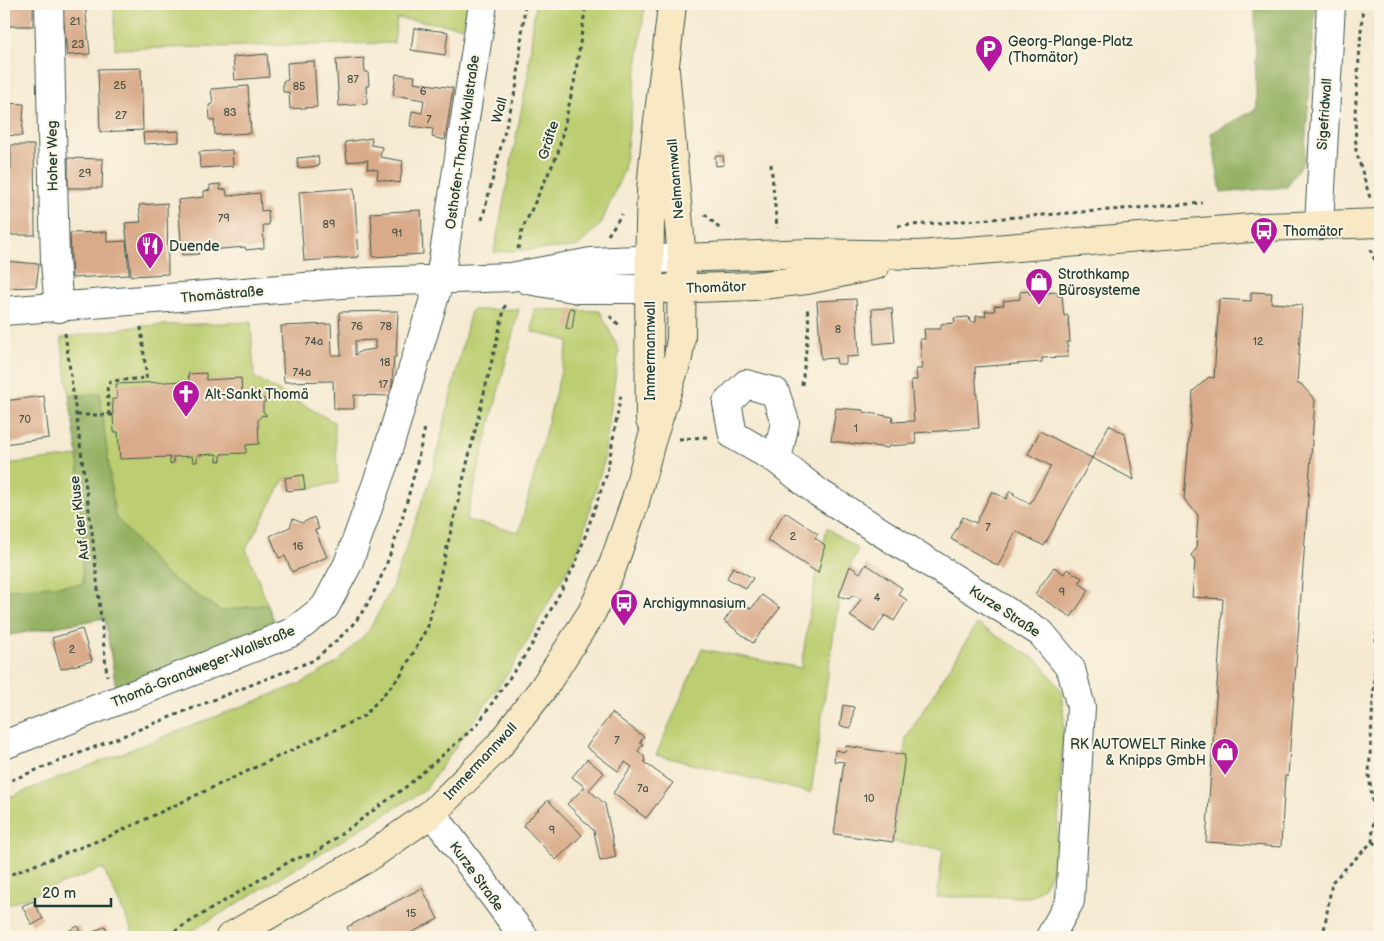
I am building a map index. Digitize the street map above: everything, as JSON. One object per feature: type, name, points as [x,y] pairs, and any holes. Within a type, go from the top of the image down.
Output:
[{"type":"street","name":"Hoher Weg","points":[[49,4],[55,261],[62,320]]},
{"type":"street","name":"Osthofen-Thomä-Wallstraße","points":[[440,280],[483,4]]},
{"type":"street","name":"Nelmannwall","points":[[649,260],[656,131],[666,70],[672,4]]},
{"type":"street","name":"Sigefridwall","points":[[1319,225],[1331,4]]},
{"type":"street","name":"Nelmannwall","points":[[666,70],[682,258],[682,288]]},
{"type":"street","name":"Thomätor","points":[[440,280],[511,277],[591,262],[810,253],[919,255],[1206,231],[1376,223]]},
{"type":"street","name":"Thomätor","points":[[511,277],[579,289],[754,286],[807,280],[919,255]]},
{"type":"street","name":"Immermannwall","points":[[649,260],[651,442]]},
{"type":"street","name":"Thomästraße","points":[[4,311],[62,320],[368,282],[440,280]]},
{"type":"street","name":"Thomä-Grandweger-Wallstraße","points":[[4,744],[293,632],[325,607],[348,564],[396,424],[440,280]]},
{"type":"street","name":"Immermannwall","points":[[230,937],[369,857],[432,813],[498,747],[544,687],[592,612],[612,568],[635,502],[651,442],[678,358],[681,338],[682,288]]},
{"type":"street","points":[[733,435],[727,403],[746,384],[775,392],[785,422],[777,460]]},
{"type":"street","name":"Kurze Straße","points":[[733,435],[777,460],[819,493],[1041,633],[1071,669],[1081,707],[1070,901],[1050,937]]},
{"type":"street","name":"Kurze Straße","points":[[432,813],[524,937]]},
{"type":"path","name":"Wall","points":[[482,220],[517,84],[526,4]]},
{"type":"path","name":"Gräfte","points":[[511,277],[522,230],[558,153],[574,83],[586,4]]},
{"type":"path","points":[[1364,4],[1355,114],[1356,142],[1358,160],[1376,223]]},
{"type":"path","points":[[771,164],[778,234]]},
{"type":"path","points":[[889,226],[1202,203]]},
{"type":"path","points":[[702,210],[711,223],[724,233]]},
{"type":"path","points":[[1363,251],[1371,254],[1380,268]]},
{"type":"path","points":[[785,422],[799,397],[804,376],[809,323],[807,305]]},
{"type":"path","name":"Auf der Kluse","points":[[62,320],[92,532],[110,703]]},
{"type":"path","points":[[77,416],[111,415],[107,385],[111,381],[147,380],[140,326]]},
{"type":"path","points":[[169,937],[172,932],[292,860],[315,853],[407,786],[476,725],[530,648],[575,565],[607,473],[622,392]]},
{"type":"path","points":[[651,442],[733,435]]},
{"type":"path","points":[[1323,937],[1332,882],[1372,842],[1374,814],[1369,775],[1380,569]]},
{"type":"path","points":[[1372,842],[1380,846]]},
{"type":"green space","points":[[114,4],[468,4],[463,27],[397,18],[394,43],[115,49]]},
{"type":"green space","points":[[535,4],[645,4],[624,170],[601,224],[577,247],[494,252],[528,75]]},
{"type":"green space","points":[[1255,4],[1316,4],[1304,161],[1287,187],[1221,193],[1211,133],[1256,109]]},
{"type":"green space","points":[[519,309],[466,520],[519,532],[569,341],[532,332],[534,309],[600,311],[619,350],[603,465],[578,550],[513,666],[425,790],[182,937],[135,937],[103,868],[4,906],[4,799],[302,683],[338,662],[369,630],[391,590],[431,478],[471,310]]},
{"type":"green space","points":[[251,322],[254,377],[334,422],[338,483],[305,489],[303,476],[285,478],[246,549],[277,628],[117,694],[105,618],[4,636],[4,464],[78,456],[61,338],[140,326]]},
{"type":"green space","points":[[100,393],[115,516],[164,573],[221,611],[267,604],[277,628],[117,694],[105,618],[4,636],[4,589],[83,584],[78,457],[69,396]]},
{"type":"green space","points":[[827,528],[858,549],[840,590],[811,793],[656,755],[702,649],[801,668],[814,585]]},
{"type":"green space","points":[[977,624],[1040,662],[1061,690],[1064,719],[1056,860],[1044,886],[1030,897],[937,897],[943,849],[893,842],[906,738]]},
{"type":"building","points":[[4,4],[33,4],[33,26],[4,26]]},
{"type":"building","points":[[62,4],[85,4],[90,54],[67,55]]},
{"type":"building","points":[[414,28],[448,32],[445,55],[411,50]]},
{"type":"building","points":[[267,54],[269,77],[235,80],[233,57]]},
{"type":"building","points":[[364,58],[369,86],[366,86],[367,104],[339,106],[336,60]]},
{"type":"building","points":[[314,61],[317,107],[290,109],[289,92],[283,92],[283,81],[288,80],[287,63]]},
{"type":"building","points":[[141,68],[143,130],[100,132],[98,69]]},
{"type":"building","points":[[396,74],[415,76],[414,82],[453,88],[445,140],[432,137],[433,129],[410,126],[412,111],[422,113],[424,100],[393,95]]},
{"type":"building","points":[[248,86],[251,133],[215,135],[214,120],[210,120],[209,105],[213,104],[211,89]]},
{"type":"building","points":[[4,103],[24,104],[22,136],[4,135]]},
{"type":"building","points":[[179,131],[179,142],[144,144],[143,133]]},
{"type":"building","points":[[372,138],[371,145],[382,147],[380,157],[403,161],[400,183],[377,179],[378,170],[367,168],[368,160],[347,162],[345,142]]},
{"type":"building","points":[[11,145],[34,145],[35,235],[4,235],[4,170],[11,170]]},
{"type":"building","points":[[232,150],[233,166],[200,168],[199,152]]},
{"type":"building","points":[[318,156],[319,166],[298,168],[297,158]]},
{"type":"building","points":[[715,156],[723,156],[724,165],[716,166]]},
{"type":"building","points":[[68,158],[103,159],[102,188],[68,188]]},
{"type":"building","points":[[220,184],[220,190],[226,189],[227,196],[260,193],[261,211],[268,210],[269,225],[263,225],[264,248],[246,250],[245,247],[198,251],[199,254],[182,255],[178,200],[204,197],[204,191],[210,190],[210,185]]},
{"type":"building","points":[[354,188],[359,257],[304,261],[299,192]]},
{"type":"building","points":[[167,203],[168,274],[131,276],[125,223],[141,222],[139,205]]},
{"type":"building","points":[[421,210],[423,254],[373,257],[371,213]]},
{"type":"building","points":[[107,232],[107,242],[126,241],[129,275],[72,278],[70,233]]},
{"type":"building","points":[[4,261],[39,264],[36,287],[4,288]]},
{"type":"building","points":[[1029,291],[1029,294],[1057,292],[1058,296],[1062,296],[1064,316],[1068,315],[1070,342],[1067,342],[1068,357],[1042,358],[1042,362],[975,367],[979,428],[915,433],[916,444],[889,446],[888,448],[831,441],[836,408],[863,410],[863,412],[893,417],[892,422],[914,421],[911,380],[917,380],[916,369],[922,369],[920,339],[925,339],[924,329],[941,329],[941,324],[955,323],[954,318],[969,317],[970,322],[976,322],[976,316],[986,316],[985,311],[995,311],[994,306],[1004,305],[1003,301],[1020,299],[1020,292]]},
{"type":"building","points":[[1251,292],[1272,293],[1271,303],[1302,305],[1297,384],[1301,384],[1315,400],[1288,776],[1285,776],[1281,847],[1206,842],[1223,599],[1192,597],[1195,562],[1191,555],[1196,549],[1198,515],[1184,499],[1193,391],[1209,377],[1214,378],[1219,299],[1251,301]]},
{"type":"building","points":[[856,299],[859,356],[846,357],[846,364],[837,364],[836,358],[821,359],[817,301]]},
{"type":"building","points":[[570,308],[575,309],[572,329],[566,328]]},
{"type":"building","points":[[892,308],[895,342],[874,344],[872,309]]},
{"type":"building","points":[[398,311],[396,357],[394,357],[391,396],[354,395],[354,409],[334,409],[333,381],[284,382],[281,326],[331,324],[332,355],[341,355],[339,312]],"holes":[[[375,340],[375,349],[361,351],[355,355],[355,341]]]},
{"type":"building","name":"Alt-Sankt Thomä","points":[[206,373],[206,380],[241,378],[242,394],[252,393],[253,390],[261,401],[264,398],[266,401],[263,403],[263,412],[266,416],[262,415],[258,420],[259,444],[246,445],[246,453],[221,454],[221,461],[217,461],[217,454],[197,455],[197,462],[193,462],[192,456],[173,457],[174,463],[170,464],[170,457],[120,459],[118,432],[114,432],[112,399],[117,399],[116,384],[189,381],[188,374]]},
{"type":"building","points":[[44,396],[49,438],[4,444],[4,401]]},
{"type":"building","points":[[1109,425],[1125,434],[1134,480],[1092,458]]},
{"type":"building","points":[[1040,431],[1092,458],[1044,546],[1016,531],[998,566],[951,539],[963,517],[976,523],[992,491],[1006,499],[1010,491],[1014,493],[1013,495],[1030,504],[1051,466],[1028,454]]},
{"type":"building","points":[[303,475],[305,489],[287,491],[285,478]]},
{"type":"building","points":[[785,512],[818,534],[815,538],[825,545],[818,573],[767,540]]},
{"type":"building","points":[[314,517],[319,529],[315,530],[327,557],[292,572],[285,556],[279,558],[270,536],[290,527],[293,519],[302,523]]},
{"type":"building","points":[[866,564],[902,588],[898,594],[907,600],[894,621],[885,615],[874,632],[850,616],[861,599],[853,595],[849,599],[839,596],[850,566],[860,573]]},
{"type":"building","points":[[733,567],[753,578],[746,589],[727,578]]},
{"type":"building","points":[[1054,567],[1064,574],[1067,569],[1082,578],[1079,583],[1089,590],[1071,617],[1035,594]]},
{"type":"building","points":[[762,595],[780,608],[753,643],[724,621],[739,601],[751,609]]},
{"type":"building","points":[[82,629],[92,661],[61,669],[52,638]]},
{"type":"building","points":[[843,705],[854,707],[851,728],[840,726]]},
{"type":"building","points":[[612,713],[644,737],[640,742],[643,744],[638,751],[644,756],[645,763],[673,783],[646,818],[613,793],[632,767],[625,762],[618,771],[586,747]]},
{"type":"building","points":[[846,746],[905,755],[893,842],[834,834],[844,762],[834,761],[835,750],[845,752]]},
{"type":"building","points":[[587,759],[604,773],[589,790],[605,804],[616,857],[600,861],[594,831],[567,804],[585,787],[572,777]]},
{"type":"building","points":[[548,800],[582,835],[556,860],[523,825]]},
{"type":"building","points":[[422,888],[438,919],[403,937],[352,937],[347,927]]},
{"type":"building","points":[[33,901],[43,919],[32,925],[22,906]]},
{"type":"building","points":[[78,926],[84,937],[64,937],[62,934]]},
{"type":"building","points":[[105,926],[111,937],[84,937]]},
{"type":"place","name":"Georg-Plange-Platz (Thomätor)","points":[[989,73]]},
{"type":"place","name":"Thomätor","points":[[1264,255]]},
{"type":"place","name":"Duende","points":[[150,270]]},
{"type":"place","name":"Strothkamp Bürosysteme","points":[[1039,306]]},
{"type":"place","name":"Alt-Sankt Thomä","points":[[186,418]]},
{"type":"place","name":"Archigymnasium","points":[[624,627]]},
{"type":"place","name":"RK AUTOWELT Rinke & Knipps GmbH","points":[[1225,776]]}]
